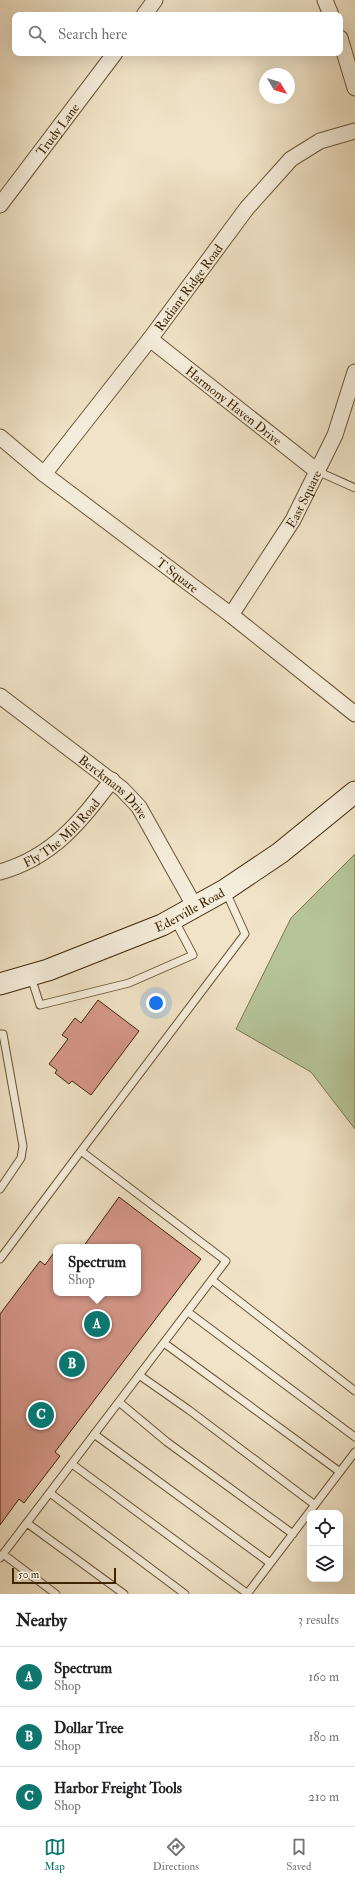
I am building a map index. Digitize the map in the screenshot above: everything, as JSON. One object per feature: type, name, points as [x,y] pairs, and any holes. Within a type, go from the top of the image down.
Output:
[{"type":"street","points":[[146,12],[155,0]]},
{"type":"street","points":[[325,0],[330,12]]},
{"type":"street","points":[[343,48],[355,88]]},
{"type":"street","name":"Trudy Lane","points":[[0,205],[113,56]]},
{"type":"street","name":"Radiant Ridge Road","points":[[44,474],[150,339],[247,208],[290,159],[320,141],[355,131]]},
{"type":"street","name":"Harmony Haven Drive","points":[[150,339],[317,471]]},
{"type":"street","name":"East Square","points":[[231,616],[293,520],[335,435],[355,372]]},
{"type":"street","name":"T Square","points":[[0,437],[44,474],[231,616],[355,714]]},
{"type":"street","name":"Berckmans Drive","points":[[0,696],[112,780],[139,807],[194,907]]},
{"type":"street","name":"Fly The Mill Road","points":[[0,872],[33,859],[55,844],[80,821],[112,780]]},
{"type":"street","name":"Ederville Road","points":[[0,984],[84,957],[162,925],[225,890],[280,853],[355,792]]},
{"type":"lane","points":[[317,471],[355,488]]},
{"type":"lane","points":[[0,1259],[245,934],[225,890]]},
{"type":"lane","points":[[31,975],[40,1005],[129,983],[193,955],[174,918]]},
{"type":"lane","points":[[0,1034],[3,1034],[23,1146],[21,1158],[0,1189]]},
{"type":"lane","points":[[56,1594],[2,1556],[226,1261],[81,1151]]},
{"type":"lane","points":[[212,1280],[355,1391]]},
{"type":"lane","points":[[188,1312],[355,1437]]},
{"type":"lane","points":[[164,1343],[340,1472]]},
{"type":"lane","points":[[139,1375],[189,1410],[315,1505]]},
{"type":"lane","points":[[119,1402],[166,1442],[293,1534]]},
{"type":"lane","points":[[94,1434],[270,1563]]},
{"type":"lane","points":[[72,1464],[248,1594],[355,1452]]},
{"type":"lane","points":[[50,1493],[185,1594]]},
{"type":"lane","points":[[27,1523],[124,1594]]},
{"type":"green space","points":[[355,854],[355,1129],[311,1072],[236,1029],[291,918]]},
{"type":"building","points":[[98,1000],[139,1031],[91,1095],[72,1081],[69,1084],[55,1073],[57,1070],[49,1064],[68,1039],[62,1035],[75,1018],[81,1023]]},
{"type":"building","points":[[119,1197],[201,1259],[55,1452],[60,1456],[24,1503],[19,1499],[0,1525],[0,1314],[40,1261],[45,1265],[53,1254],[53,1296],[141,1296],[141,1244],[85,1244]]},
{"type":"place","name":"Spectrum","points":[[97,1324]]},
{"type":"place","name":"Dollar Tree","points":[[72,1364]]},
{"type":"place","name":"Harbor Freight Tools","points":[[41,1415]]}]
